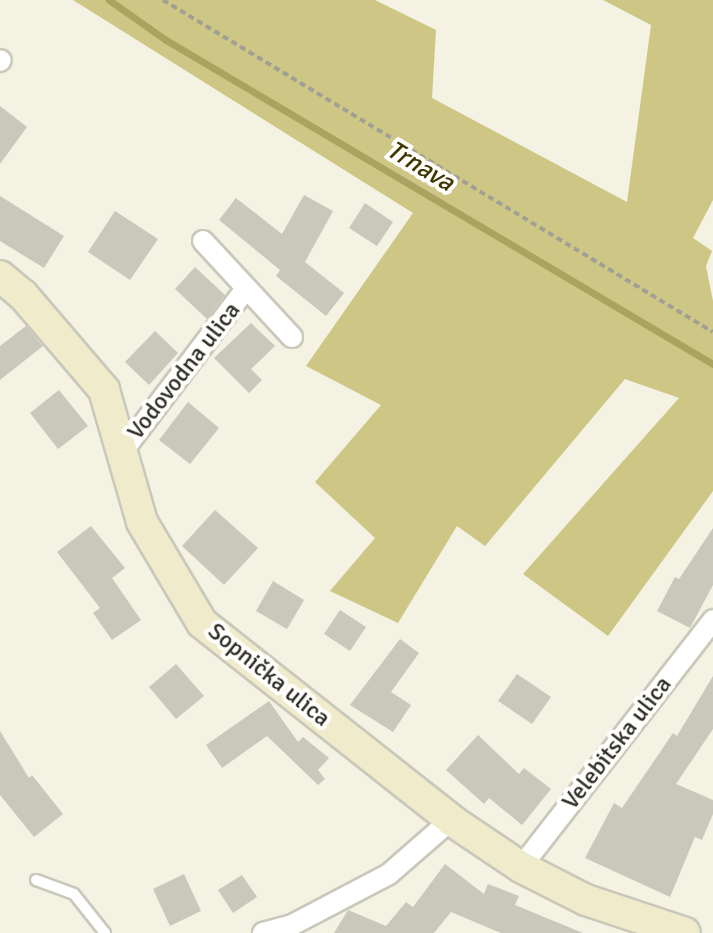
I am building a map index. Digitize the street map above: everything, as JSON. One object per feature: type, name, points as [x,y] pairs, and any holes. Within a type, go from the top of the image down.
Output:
[{"type":"street","points":[[203,241],[245,290],[292,337]]},
{"type":"street","name":"Sopnička ulica","points":[[0,276],[23,295],[104,390],[142,522],[202,623],[451,820],[521,867],[586,900],[685,933]]},
{"type":"street","name":"Vodovodna ulica","points":[[122,452],[245,290]]},
{"type":"street","name":"Velebitska ulica","points":[[521,867],[713,620]]},
{"type":"street","points":[[263,933],[295,929],[389,874],[451,820]]},
{"type":"lane","points":[[36,880],[74,894],[105,933]]},
{"type":"path","points":[[163,0],[713,332]]},
{"type":"shaded area","points":[[73,0],[375,0],[436,30],[432,98],[627,202],[651,25],[603,0],[713,0],[713,200],[693,238],[712,251],[706,266],[713,301],[713,491],[608,636],[523,574],[679,398],[625,379],[485,546],[457,526],[398,623],[330,591],[375,538],[315,482],[381,405],[306,366],[413,213]]},
{"type":"building","points":[[0,106],[27,127],[0,164]]},
{"type":"building","points":[[304,195],[333,211],[305,262],[344,293],[326,316],[276,276],[280,270],[219,220],[236,198],[282,234]]},
{"type":"building","points":[[0,196],[64,236],[44,268],[0,241]]},
{"type":"building","points":[[365,203],[393,222],[377,246],[349,228]]},
{"type":"building","points":[[115,211],[158,239],[130,280],[88,252]]},
{"type":"building","points":[[195,267],[225,295],[207,319],[175,289]]},
{"type":"building","points":[[251,323],[275,346],[251,369],[262,380],[249,393],[214,358]]},
{"type":"building","points":[[26,326],[43,346],[0,380],[0,346]]},
{"type":"building","points":[[155,331],[178,353],[149,385],[125,362]]},
{"type":"building","points":[[59,390],[88,426],[58,449],[30,413]]},
{"type":"building","points":[[188,402],[219,428],[190,464],[159,440]]},
{"type":"building","points":[[215,510],[258,548],[224,585],[182,546]]},
{"type":"building","points":[[91,526],[125,568],[112,578],[141,620],[112,640],[93,613],[100,608],[57,552]]},
{"type":"building","points":[[713,528],[713,585],[690,628],[657,611],[675,577],[679,579]]},
{"type":"building","points":[[273,581],[304,600],[287,629],[256,611]]},
{"type":"building","points":[[340,610],[366,627],[350,651],[324,634]]},
{"type":"building","points":[[400,639],[419,653],[391,692],[411,705],[393,732],[350,705]]},
{"type":"building","points":[[176,664],[204,696],[176,719],[149,687]]},
{"type":"building","points":[[517,674],[551,697],[532,724],[498,701]]},
{"type":"building","points":[[713,676],[713,729],[676,784],[713,800],[713,814],[702,840],[695,837],[670,897],[585,858],[614,803],[622,808],[673,733],[677,736]]},
{"type":"building","points":[[269,701],[298,742],[303,737],[329,758],[318,770],[325,779],[318,785],[267,736],[222,768],[206,745]]},
{"type":"building","points":[[0,731],[29,778],[32,775],[63,814],[34,837],[0,795]]},
{"type":"building","points":[[478,735],[519,774],[524,768],[551,789],[522,825],[489,798],[484,804],[446,770]]},
{"type":"building","points":[[445,864],[484,894],[488,884],[519,896],[515,905],[583,933],[501,933],[451,912],[434,933],[334,933],[348,910],[386,926],[406,902],[413,907]]},
{"type":"building","points":[[184,874],[201,911],[170,926],[153,889]]},
{"type":"building","points":[[242,875],[257,897],[233,913],[218,890]]},
{"type":"waterway","name":"Trnava","points":[[109,0],[166,40],[713,364]]}]
